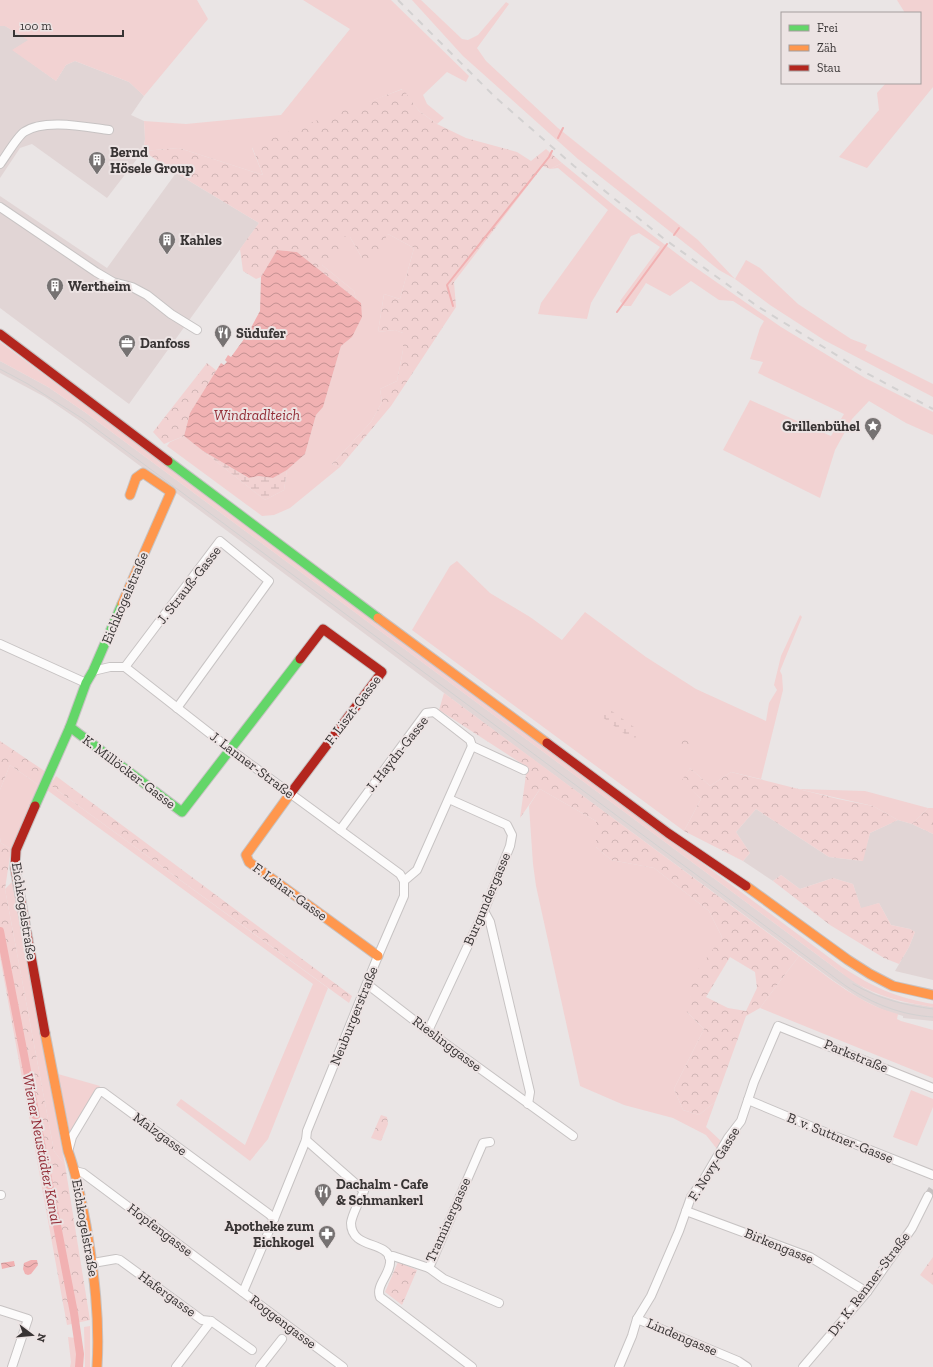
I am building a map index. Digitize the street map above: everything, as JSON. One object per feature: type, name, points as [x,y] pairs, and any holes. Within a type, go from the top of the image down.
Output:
[{"type":"street","points":[[0,164],[23,133],[35,126],[63,124],[109,130]]},
{"type":"street","points":[[0,207],[96,272],[113,282],[132,287],[147,295],[171,314],[197,330]]},
{"type":"street","points":[[0,334],[262,533],[668,833],[870,974],[902,989],[933,995]]},
{"type":"street","name":"Eichkogelstraße","points":[[97,1367],[99,1323],[93,1263],[76,1171],[68,1151],[14,868],[16,850],[70,727],[86,683],[93,671],[171,492],[143,473],[136,478],[130,495]]},
{"type":"street","name":"J. Strauß-Gasse","points":[[126,667],[220,542],[269,581],[177,708]]},
{"type":"street","name":"F. Liszt-Gasse","points":[[231,750],[322,629],[382,672],[290,794]]},
{"type":"street","points":[[0,644],[86,683]]},
{"type":"street","points":[[93,671],[110,667],[126,667]]},
{"type":"street","name":"J. Lanner-Straße","points":[[126,667],[231,750],[400,874],[404,881]]},
{"type":"street","name":"J. Haydn-Gasse","points":[[340,830],[426,713],[434,712],[470,740],[472,746],[524,770]]},
{"type":"street","name":"K. Millöcker-Gasse","points":[[70,727],[182,812],[231,750]]},
{"type":"street","points":[[404,881],[417,870],[472,746]]},
{"type":"street","name":"F. Lehar-Gasse","points":[[290,794],[246,855],[249,862],[378,956]]},
{"type":"street","name":"Burgundergasse","points":[[428,1031],[484,911],[510,846],[512,835],[507,825],[449,799]]},
{"type":"street","name":"Neuburgerstraße","points":[[242,1292],[274,1219],[306,1140],[307,1131],[404,896],[404,881]]},
{"type":"street","points":[[484,911],[490,922],[530,1092],[528,1104]]},
{"type":"street","name":"Rieslinggasse","points":[[367,984],[428,1031],[574,1136]]},
{"type":"street","name":"Parkstraße","points":[[778,1026],[933,1088]]},
{"type":"street","name":"F. Novy-Gasse","points":[[618,1367],[632,1336],[637,1318],[651,1296],[679,1231],[691,1197],[704,1179],[728,1138],[742,1121],[754,1082],[778,1026]]},
{"type":"street","name":"Malzgasse","points":[[68,1151],[72,1137],[99,1092],[103,1092],[274,1219]]},
{"type":"street","name":"B. v. Suttner-Gasse","points":[[748,1100],[827,1133],[932,1172]]},
{"type":"street","points":[[306,1140],[364,1191],[351,1223],[356,1237],[386,1252],[389,1257],[390,1265],[379,1291],[380,1297],[472,1367]]},
{"type":"street","name":"Traminergasse","points":[[389,1257],[393,1256],[429,1268],[483,1143],[490,1142]]},
{"type":"street","name":"Hopfengasse","points":[[76,1171],[83,1173],[242,1292]]},
{"type":"street","name":"Dr. K. Renner-Straße","points":[[803,1367],[867,1292],[912,1228],[928,1196]]},
{"type":"street","name":"Birkengasse","points":[[686,1211],[810,1257],[867,1292]]},
{"type":"street","name":"Hafergasse","points":[[93,1263],[116,1259],[120,1260],[202,1320],[211,1321]]},
{"type":"street","points":[[429,1268],[444,1279],[498,1303]]},
{"type":"street","name":"Roggengasse","points":[[242,1292],[343,1367]]},
{"type":"street","points":[[0,1310],[28,1319],[12,1367]]},
{"type":"street","name":"Lindengasse","points":[[637,1318],[738,1361],[748,1367]]},
{"type":"street","points":[[211,1321],[252,1350]]},
{"type":"street","name":"Hafergasse","points":[[176,1367],[211,1321]]},
{"type":"street","points":[[260,1367],[282,1339]]},
{"type":"shaded area","points":[[0,26],[5,26],[29,40],[13,50],[56,81],[66,65],[75,61],[129,82],[144,96],[131,115],[144,121],[145,139],[143,151],[107,198],[32,144],[20,148],[0,178]]},
{"type":"shaded area","points":[[176,173],[259,223],[129,404],[0,308],[0,196],[107,268]]},
{"type":"shaded area","points":[[0,361],[48,387],[86,413],[839,971],[864,988],[876,994],[901,1002],[933,1007],[933,1021],[903,1018],[903,1016],[883,1010],[859,998],[834,981],[515,746],[80,421],[45,397],[0,373]]},
{"type":"shaded area","points":[[756,809],[829,857],[862,861],[870,833],[898,820],[912,824],[933,834],[933,980],[895,971],[909,947],[915,932],[910,929],[891,925],[879,903],[861,909],[853,884],[833,878],[800,889],[781,875],[773,881],[743,861],[750,853],[736,832]]},
{"type":"green space","points":[[0,0],[197,0],[208,19],[144,96],[129,82],[75,61],[66,65],[56,81],[12,50],[28,40],[5,26],[0,26]]},
{"type":"green space","points":[[303,0],[391,0],[469,76],[466,82],[447,72],[423,95],[427,104],[444,118],[437,124],[419,111],[402,89],[252,148],[263,175],[179,148],[143,151],[145,139],[144,121],[186,124],[281,115],[350,29]]},
{"type":"green space","points":[[412,0],[421,0],[462,39],[468,40],[478,35],[506,2],[509,4],[477,48],[486,61],[558,128],[698,240],[735,279],[719,270],[578,159],[463,56]]},
{"type":"green space","points":[[897,0],[933,0],[933,87],[867,168],[839,157],[879,110],[877,93],[885,84],[921,84],[921,12],[904,12]]},
{"type":"green space","points":[[403,89],[419,111],[437,124],[466,138],[517,152],[531,161],[546,149],[562,163],[550,169],[543,166],[454,282],[456,307],[391,406],[340,467],[332,464],[371,422],[382,402],[380,389],[397,381],[403,350],[403,333],[395,330],[378,332],[384,294],[400,299],[414,248],[388,234],[369,266],[362,258],[350,237],[338,237],[342,255],[322,265],[354,291],[356,299],[297,252],[277,250],[261,277],[256,279],[243,271],[240,249],[259,223],[176,173],[143,151],[179,148],[263,175],[252,147],[307,124]]},
{"type":"green space","points":[[562,163],[618,209],[689,263],[781,327],[865,378],[933,412],[933,435],[906,423],[869,401],[852,419],[835,450],[820,498],[723,450],[750,400],[831,436],[844,414],[758,373],[763,362],[750,359],[760,328],[764,321],[733,301],[719,300],[691,281],[670,296],[646,283],[631,306],[624,306],[620,301],[660,247],[639,233],[631,236],[591,303],[587,319],[538,314],[541,303],[608,210],[558,168],[550,169]]},
{"type":"green space","points":[[388,234],[414,248],[400,299],[384,294],[378,332],[395,330],[403,333],[403,350],[397,381],[380,389],[382,402],[371,422],[332,464],[340,467],[290,508],[274,515],[262,516],[167,446],[170,442],[184,436],[265,500],[284,490],[287,470],[305,454],[316,415],[323,407],[341,346],[352,337],[361,303],[356,299],[354,291],[322,265],[338,237],[350,237],[362,258]]},
{"type":"green space","points":[[746,260],[760,268],[798,304],[851,339],[867,345],[865,350],[933,384],[933,397],[824,340],[770,305],[735,279]]},
{"type":"green space","points":[[0,342],[842,967],[885,991],[933,1004],[933,1007],[889,998],[873,992],[848,978],[86,413],[48,387],[0,361]]},
{"type":"green space","points":[[207,363],[217,371],[190,413],[184,436],[164,444],[153,432]]},
{"type":"green space","points":[[203,451],[249,478],[258,476],[273,478],[287,470],[284,490],[265,500]]},
{"type":"green space","points":[[457,561],[490,593],[530,617],[562,640],[585,612],[646,657],[696,689],[766,721],[769,703],[777,690],[774,685],[781,656],[800,615],[802,617],[780,671],[782,675],[783,690],[761,779],[731,772],[710,786],[690,768],[683,780],[701,799],[684,831],[412,630],[450,566]]},
{"type":"green space","points":[[444,693],[799,956],[760,1008],[746,1016],[715,1102],[699,1115],[683,1110],[674,1089],[704,1029],[687,1012],[685,1001],[691,996],[688,983],[722,937],[709,911],[654,868],[611,860],[596,847],[596,821],[540,789],[520,818],[527,767],[439,710]],"holes":[[[730,957],[755,972],[757,988],[746,1011],[728,1008],[706,997]]]},
{"type":"green space","points":[[609,709],[638,730],[641,737],[630,738],[601,716]]},
{"type":"green space","points":[[682,739],[702,746],[710,754],[680,743]]},
{"type":"green space","points":[[0,741],[46,772],[40,786],[10,765],[0,790]]},
{"type":"green space","points":[[10,765],[40,786],[11,849],[1,843],[0,838],[0,790]]},
{"type":"green space","points":[[690,768],[710,786],[731,772],[838,799],[873,806],[898,820],[870,833],[863,861],[829,857],[756,809],[736,832],[750,853],[743,861],[684,831],[701,799],[682,780]]},
{"type":"green space","points":[[56,776],[352,996],[349,1003],[50,785]]},
{"type":"green space","points":[[50,785],[328,988],[268,1139],[250,1161],[176,1105],[181,1099],[245,1145],[313,984],[47,790]]},
{"type":"green space","points":[[540,789],[596,821],[596,847],[611,860],[654,868],[709,911],[722,937],[691,996],[687,1012],[704,1029],[674,1089],[683,1110],[699,1115],[715,1102],[706,1127],[722,1142],[717,1149],[706,1135],[673,1118],[624,1105],[580,1086],[536,886],[533,864],[529,806]]},
{"type":"green space","points":[[798,789],[865,791],[928,808],[912,824],[898,820],[873,806]]},
{"type":"green space","points":[[928,808],[933,808],[933,834],[912,824]]},
{"type":"green space","points":[[0,838],[1,843],[11,849],[5,889],[54,1151],[65,1165],[90,1320],[67,1325],[0,957]]},
{"type":"green space","points":[[781,875],[800,889],[833,878],[853,884],[861,908],[879,903],[891,925],[910,929],[915,932],[909,947],[899,964],[884,958],[830,925],[773,881]]},
{"type":"green space","points":[[12,882],[65,1165],[54,1151],[5,889]]},
{"type":"green space","points":[[799,956],[846,990],[884,1010],[898,1014],[897,1019],[933,1030],[933,1078],[760,1008]]},
{"type":"green space","points":[[58,1074],[100,1086],[70,1133]]},
{"type":"green space","points":[[911,1090],[933,1099],[933,1107],[917,1146],[893,1137]]},
{"type":"green space","points":[[381,1115],[387,1117],[388,1124],[381,1141],[371,1138]]},
{"type":"green space","points":[[933,1257],[933,1285],[920,1275]]},
{"type":"green space","points":[[398,1262],[417,1270],[402,1305],[385,1292]]},
{"type":"green space","points":[[90,1326],[90,1367],[85,1367],[84,1327]]},
{"type":"green space","points":[[68,1337],[75,1338],[77,1356],[76,1367],[70,1367],[71,1362]]},
{"type":"water","name":"Windradlteich","points":[[277,250],[297,252],[361,303],[362,317],[352,337],[341,346],[323,407],[316,415],[305,454],[287,470],[273,478],[258,476],[249,478],[203,451],[184,436],[190,413],[221,363],[224,365],[227,362],[225,360],[228,355],[231,357],[247,335],[260,311],[261,277]]},
{"type":"water","points":[[31,1260],[37,1260],[38,1265],[31,1274],[28,1275],[25,1274],[23,1269],[24,1263]]},
{"type":"water","points":[[14,1261],[15,1266],[2,1269],[1,1263]]},
{"type":"waterway","points":[[558,138],[563,128]]},
{"type":"waterway","points":[[453,306],[447,285],[549,157],[552,151]]},
{"type":"waterway","points":[[674,235],[679,228]]},
{"type":"waterway","points":[[617,312],[667,244]]},
{"type":"waterway","name":"Wiener Neustädter Kanal","points":[[0,931],[74,1313],[80,1354],[79,1367]]},
{"type":"tunnel","points":[[928,1196],[933,1188]]},
{"type":"tram line","points":[[0,369],[28,384],[83,419],[846,986],[866,998],[888,1008],[910,1014],[933,1017]]},
{"type":"tram line","points":[[853,984],[872,994],[892,1001],[933,1009]]},
{"type":"railway","points":[[398,0],[495,97],[574,166],[663,238],[757,306],[859,369],[933,409]]},
{"type":"traffic: fast","points":[[168,461],[378,618]]},
{"type":"traffic: fast","points":[[35,806],[70,727],[86,683],[93,671],[122,604]]},
{"type":"traffic: fast","points":[[70,727],[182,812],[300,659]]},
{"type":"traffic: slow","points":[[122,604],[171,492],[143,473],[136,478],[130,495]]},
{"type":"traffic: slow","points":[[378,618],[547,743]]},
{"type":"traffic: slow","points":[[290,794],[246,855],[249,862],[378,956]]},
{"type":"traffic: slow","points":[[746,886],[848,960],[870,974],[893,986],[933,995]]},
{"type":"traffic: slow","points":[[45,1033],[68,1151],[74,1169],[89,1243],[97,1313],[97,1367]]},
{"type":"traffic: jam","points":[[0,334],[168,461]]},
{"type":"traffic: jam","points":[[290,794],[382,672],[323,629],[300,659]]},
{"type":"traffic: jam","points":[[547,743],[668,833],[746,886]]},
{"type":"traffic: jam","points":[[35,806],[16,850],[15,868],[45,1033]]},
{"type":"place","name":"Bernd Hösele Group","points":[[97,175]]},
{"type":"place","name":"Kahles","points":[[167,255]]},
{"type":"place","name":"Wertheim","points":[[55,301]]},
{"type":"place","name":"Südufer","points":[[223,348]]},
{"type":"place","name":"Danfoss","points":[[127,358]]},
{"type":"place","name":"Grillenbühel","points":[[873,441]]},
{"type":"place","name":"Dachalm - Cafe & Schmankerl","points":[[323,1207]]},
{"type":"place","name":"Apotheke zum Eichkogel","points":[[327,1249]]}]
